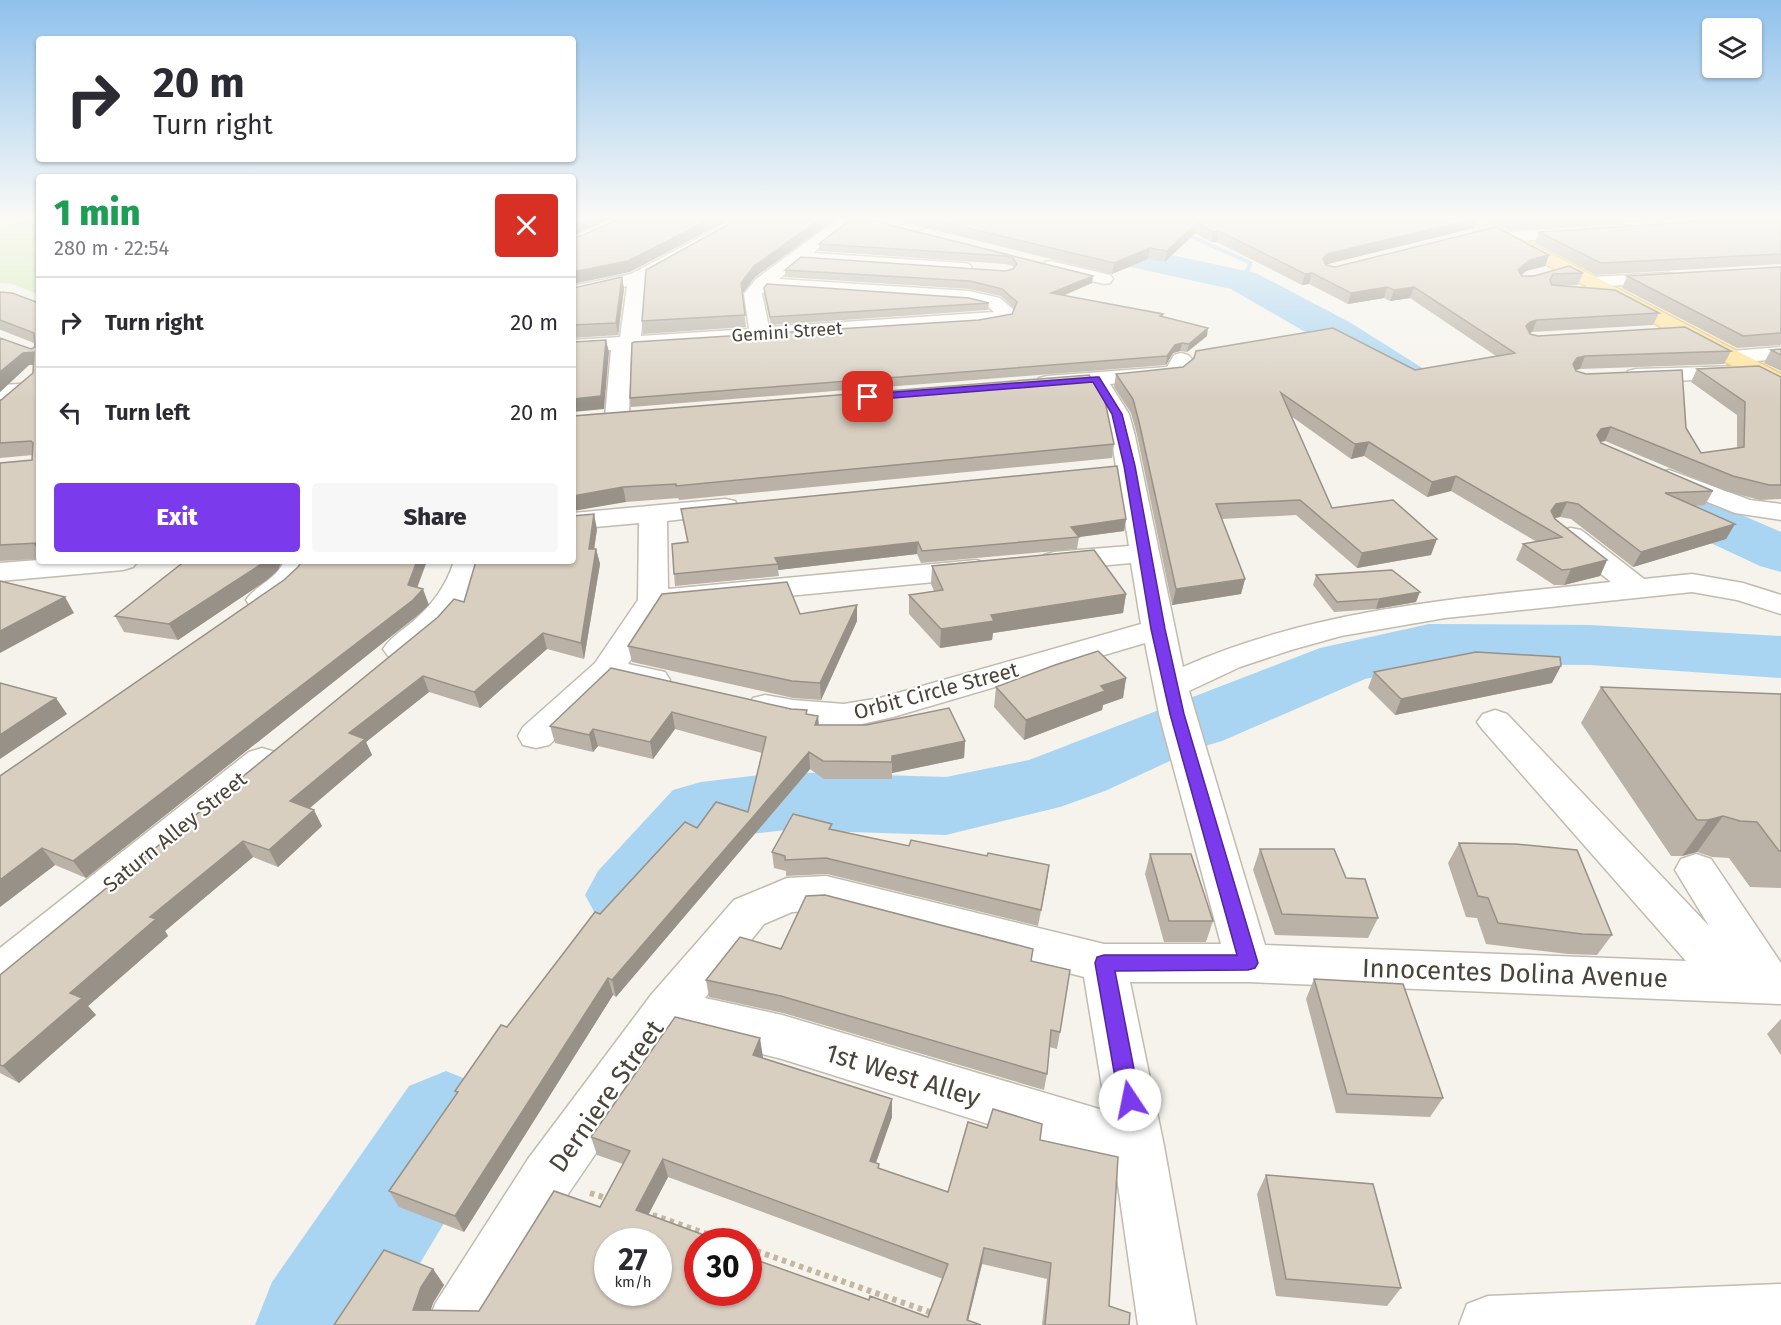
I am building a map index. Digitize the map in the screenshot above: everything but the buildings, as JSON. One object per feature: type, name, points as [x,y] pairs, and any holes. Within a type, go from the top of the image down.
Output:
[{"type":"main road","points":[[1593,282],[1781,383]]},
{"type":"street","points":[[576,291],[624,281]]},
{"type":"street","points":[[637,281],[630,342],[621,348],[606,418],[640,415]]},
{"type":"street","points":[[760,333],[753,294],[765,281]]},
{"type":"street","points":[[1593,282],[1616,281]]},
{"type":"street","name":"Gemini Street","points":[[576,346],[1002,317],[1004,309],[993,302],[969,297],[762,283]]},
{"type":"street","points":[[1568,292],[1615,294]]},
{"type":"street","points":[[1651,334],[1686,332]]},
{"type":"street","points":[[1732,357],[1781,353]]},
{"type":"street","points":[[1026,385],[1172,373],[1179,369],[1181,359]]},
{"type":"street","points":[[1616,377],[1758,371]]},
{"type":"street","points":[[0,407],[36,375]]},
{"type":"street","points":[[1096,379],[1117,414],[1118,467],[1144,553],[1177,714],[1248,963]]},
{"type":"street","points":[[1645,468],[1705,494],[1745,507],[1781,512]]},
{"type":"street","points":[[576,521],[749,505]]},
{"type":"street","points":[[536,736],[607,670],[653,600],[653,514]]},
{"type":"street","points":[[1560,527],[1638,589]]},
{"type":"street","points":[[653,600],[1144,553]]},
{"type":"street","points":[[3,573],[93,564]]},
{"type":"street","points":[[240,615],[279,588],[293,574],[298,564]]},
{"type":"street","points":[[376,668],[431,624],[453,601],[468,564]]},
{"type":"street","points":[[1171,686],[1228,660],[1338,627],[1445,609],[1692,583],[1743,592],[1781,605]]},
{"type":"street","name":"Orbit Circle Street","points":[[735,699],[793,712],[844,716],[881,709],[1158,629]]},
{"type":"street","points":[[607,670],[677,686]]},
{"type":"street","points":[[1495,722],[1761,983]]},
{"type":"street","name":"Saturn Alley Street","points":[[0,974],[284,743]]},
{"type":"street","points":[[1696,870],[1761,983]]},
{"type":"street","name":"Innocentes Dolina Avenue","points":[[787,895],[826,893],[1104,963],[1248,963],[1761,983]]},
{"type":"street","name":"Derniere Street","points":[[456,1325],[547,1178],[667,1010],[749,912],[787,895]]},
{"type":"street","points":[[1104,963],[1138,1146],[1167,1325]]},
{"type":"street","name":"1st West Alley","points":[[667,1010],[782,1037],[1138,1146]]},
{"type":"street","points":[[1488,1325],[1781,1313]]},
{"type":"path","points":[[547,1178],[612,1200]]},
{"type":"path","points":[[633,1208],[690,1228]]},
{"type":"path","points":[[762,1253],[945,1317]]},
{"type":"green space","points":[[0,281],[36,281],[36,294],[13,284],[0,283]]},
{"type":"waterway","points":[[1242,281],[1336,332],[1408,378]]},
{"type":"waterway","points":[[1646,493],[1781,554]]},
{"type":"waterway","points":[[1196,724],[1344,663],[1429,644],[1590,645],[1781,657]]},
{"type":"waterway","points":[[628,895],[701,811],[786,801],[946,806],[1033,787],[1078,772],[1171,732]]},
{"type":"waterway","points":[[315,1325],[446,1122]]},
{"type":"route","points":[[868,397],[1096,379],[1117,414],[1130,466],[1158,629],[1177,714],[1248,963],[1104,963],[1130,1100]]}]
